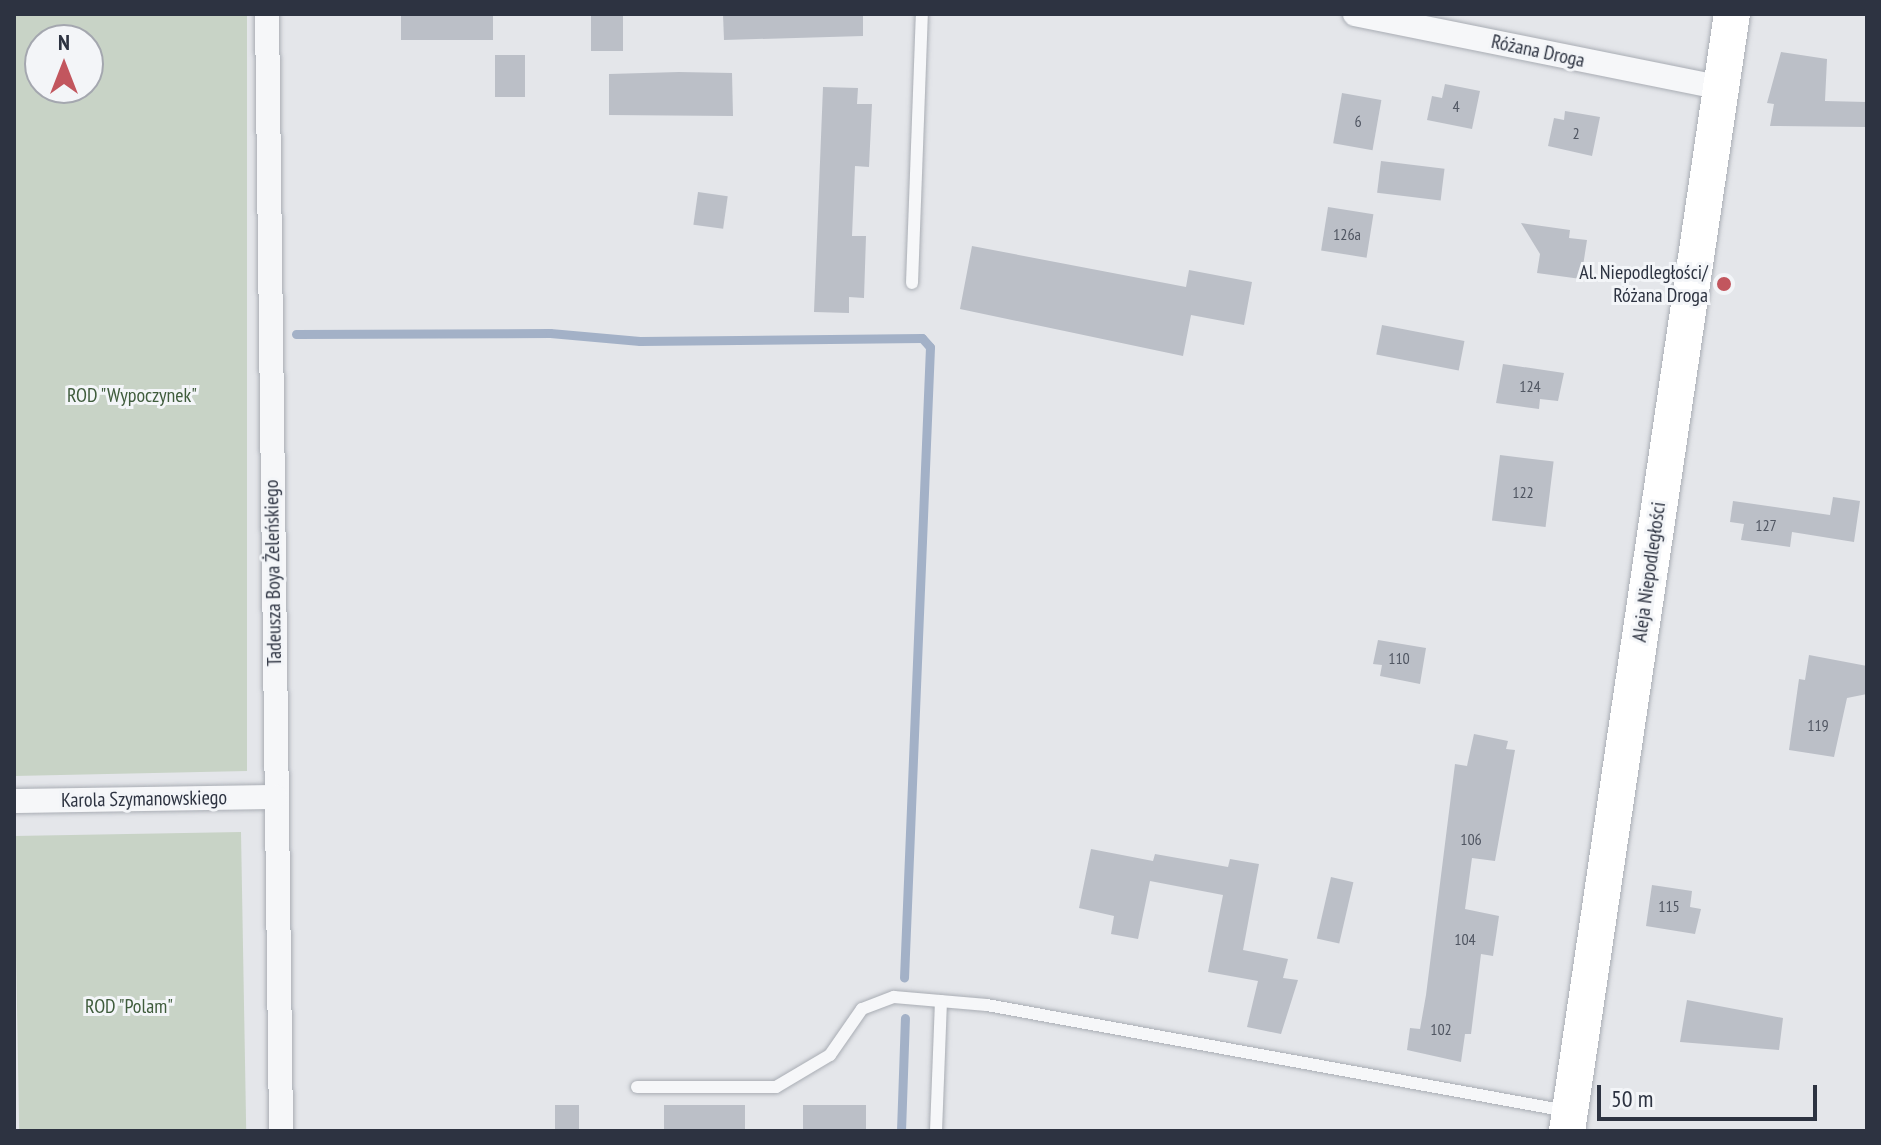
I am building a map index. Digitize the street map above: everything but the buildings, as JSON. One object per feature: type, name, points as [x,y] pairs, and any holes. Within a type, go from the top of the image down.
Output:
[{"type":"street","name":"Tadeusza Boya Żeleńskiego","points":[[267,14],[281,1131]]},
{"type":"street","name":"Różana Droga","points":[[1355,14],[1404,19],[1721,88]]},
{"type":"street","name":"Aleja Niepodległości","points":[[1568,1121],[1732,14]]},
{"type":"street","name":"Karola Szymanowskiego","points":[[14,801],[275,797]]},
{"type":"lane","points":[[912,283],[922,14]]},
{"type":"lane","points":[[637,1087],[776,1087],[830,1055],[862,1009],[894,997],[987,1005],[1568,1121]]},
{"type":"lane","points":[[936,1131],[941,1001]]},
{"type":"green space","name":"ROD \"Wypoczynek\"","points":[[14,14],[247,14],[247,771],[14,776]]},
{"type":"green space","name":"ROD \"Polam\"","points":[[241,832],[246,1131],[19,1131],[14,836]]},
{"type":"waterway","points":[[296,334],[550,333],[640,341],[922,338],[930,347],[904,977]]},
{"type":"waterway","points":[[901,1131],[905,1018]]},
{"type":"place","name":"Al. Niepodległości/ Różana Droga","points":[[1724,284]]}]
